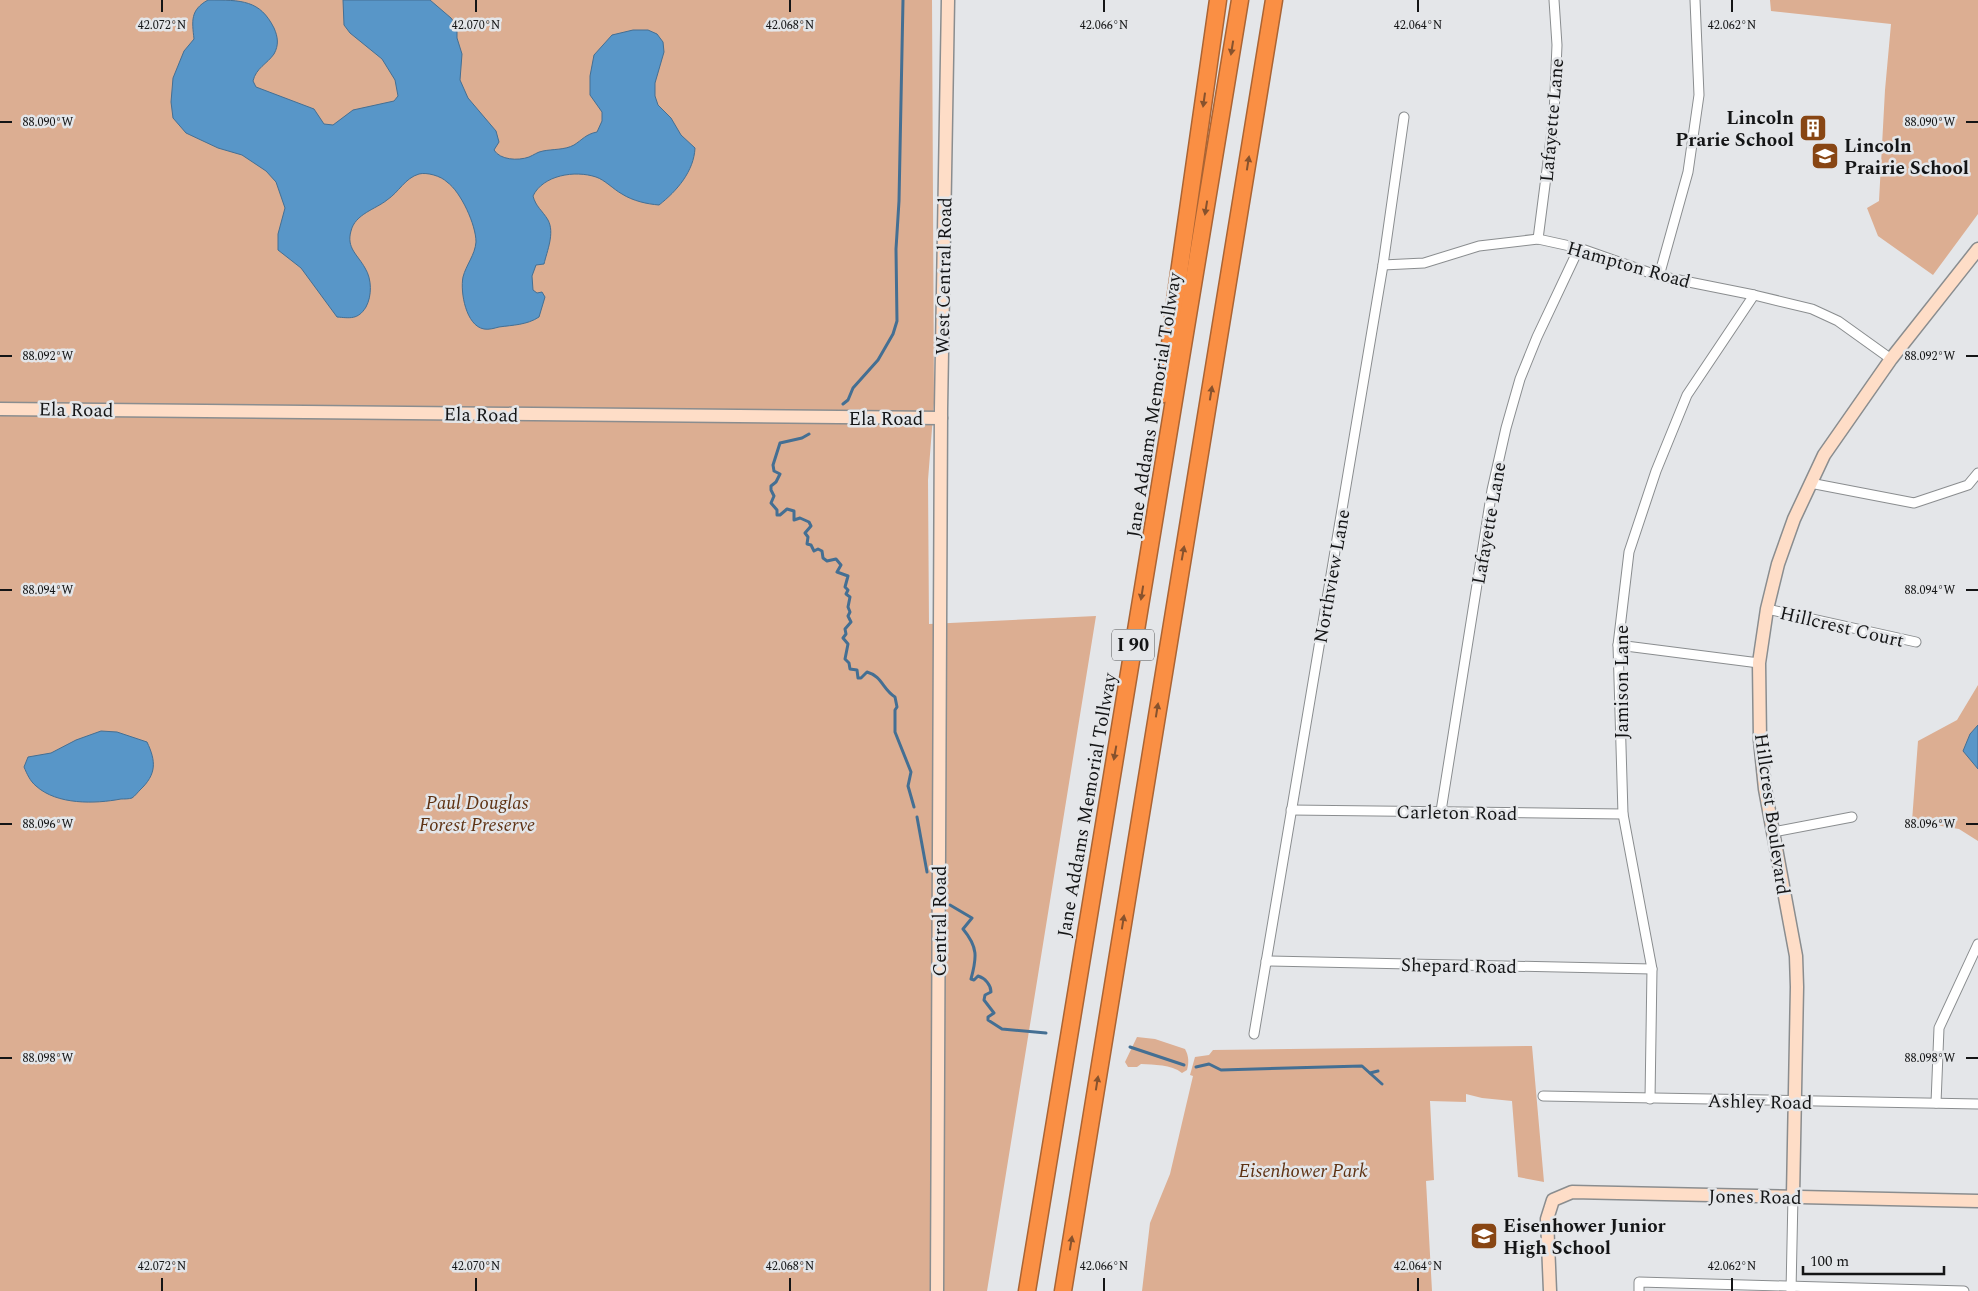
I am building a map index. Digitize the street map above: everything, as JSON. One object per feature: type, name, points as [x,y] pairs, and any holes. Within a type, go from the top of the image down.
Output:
[{"type":"highway","points":[[1146,564],[1175,303],[1218,0]]},
{"type":"highway","name":"Jane Addams Memorial Tollway","points":[[1026,1291],[1240,0]]},
{"type":"highway","name":"I 90","points":[[1062,1291],[1274,0]]},
{"type":"street","name":"West Central Road","points":[[940,551],[948,0]]},
{"type":"street","name":"Lafayette Lane","points":[[1538,239],[1554,115],[1557,45],[1554,0]]},
{"type":"street","points":[[1659,276],[1688,172],[1699,95],[1694,0]]},
{"type":"street","name":"Northview Lane","points":[[1254,1034],[1383,265],[1404,117]]},
{"type":"street","name":"Hampton Road","points":[[1383,265],[1424,263],[1479,246],[1538,239],[1579,248],[1659,276],[1812,309],[1838,321],[1891,359]]},
{"type":"street","name":"Lafayette Lane","points":[[1441,811],[1492,490],[1506,428],[1520,379],[1537,337],[1579,248]]},
{"type":"street","name":"Hillcrest Boulevard","points":[[1791,1289],[1796,956],[1765,789],[1760,740],[1759,663],[1767,609],[1778,564],[1794,519],[1824,455],[1891,359],[1978,249]]},
{"type":"street","name":"Jamison Lane","points":[[1650,1099],[1652,969],[1622,814],[1618,645],[1629,552],[1656,471],[1687,395],[1754,295]]},
{"type":"street","name":"Ela Road","points":[[0,409],[941,418]]},
{"type":"street","points":[[1810,483],[1914,503],[1968,485],[1978,473]]},
{"type":"street","name":"Central Road","points":[[937,1291],[940,551]]},
{"type":"street","name":"Hillcrest Court","points":[[1767,609],[1916,642]]},
{"type":"street","points":[[1618,645],[1759,663]]},
{"type":"street","name":"Carleton Road","points":[[1291,810],[1622,814]]},
{"type":"street","points":[[1773,832],[1852,817]]},
{"type":"street","points":[[1936,1103],[1939,1028],[1978,944]]},
{"type":"street","name":"Shepard Road","points":[[1266,961],[1652,969]]},
{"type":"street","name":"Ashley Road","points":[[1543,1096],[1978,1104]]},
{"type":"street","name":"Jones Road","points":[[1550,1291],[1547,1219],[1553,1200],[1572,1192],[1978,1201]]},
{"type":"street","points":[[1639,1291],[1639,1282],[1791,1289],[1964,1291]]},
{"type":"green space","name":"Paul Douglas Forest Preserve","points":[[0,0],[932,0],[934,403],[928,480],[929,624],[1096,616],[987,1291],[0,1291]]},
{"type":"green space","points":[[1770,0],[1978,0],[1978,214],[1933,275],[1878,236],[1867,208],[1879,201],[1885,90],[1891,24],[1771,11]]},
{"type":"green space","points":[[1978,685],[1978,841],[1959,829],[1912,821],[1918,741],[1957,720]]},
{"type":"green space","points":[[1137,1037],[1155,1039],[1185,1049],[1188,1060],[1187,1070],[1182,1073],[1168,1066],[1141,1064],[1137,1067],[1128,1067],[1125,1062]]},
{"type":"green space","name":"Eisenhower Park","points":[[1532,1046],[1544,1182],[1518,1177],[1512,1101],[1482,1098],[1466,1094],[1466,1102],[1430,1101],[1434,1180],[1426,1181],[1432,1291],[1142,1291],[1150,1223],[1170,1174],[1193,1076],[1190,1075],[1195,1057],[1209,1055],[1213,1050]]},
{"type":"water","points":[[208,0],[240,1],[263,12],[274,28],[277,44],[274,54],[254,77],[253,81],[256,87],[314,109],[324,124],[333,125],[353,110],[394,101],[398,96],[395,80],[382,59],[350,33],[344,25],[343,0],[430,0],[451,18],[457,26],[457,38],[462,54],[460,80],[468,98],[496,131],[499,142],[494,150],[500,156],[515,159],[529,157],[541,151],[570,147],[597,132],[602,121],[602,112],[590,95],[590,76],[594,55],[612,35],[633,30],[648,30],[657,34],[663,42],[664,52],[655,83],[655,96],[658,105],[671,118],[681,135],[695,148],[694,156],[688,172],[678,187],[659,205],[631,199],[599,178],[588,175],[569,174],[544,183],[533,196],[537,206],[548,220],[551,231],[544,264],[536,265],[532,276],[533,290],[537,293],[542,292],[545,297],[539,317],[525,323],[488,329],[478,327],[473,322],[466,308],[462,291],[463,277],[476,242],[467,209],[452,187],[438,176],[419,174],[414,176],[387,200],[361,216],[353,225],[350,237],[351,247],[367,272],[370,282],[369,298],[366,307],[357,316],[350,318],[337,317],[301,268],[278,250],[278,234],[285,208],[276,182],[266,171],[242,155],[218,148],[186,133],[173,118],[171,102],[173,78],[184,51],[194,39],[193,21],[195,12]]},
{"type":"water","points":[[1978,725],[1978,769],[1963,751],[1970,734]]},
{"type":"water","points":[[101,731],[117,732],[147,742],[153,761],[152,773],[146,784],[132,798],[100,802],[65,800],[45,792],[30,780],[24,767],[28,757],[51,753],[76,740]]},
{"type":"waterway","points":[[843,404],[848,400],[853,388],[878,360],[893,334],[897,321],[896,249],[899,201],[903,0]]},
{"type":"waterway","points":[[809,434],[802,438],[780,443],[773,465],[774,471],[780,474],[776,482],[771,486],[774,496],[771,503],[777,510],[777,515],[780,515],[787,509],[794,511],[794,520],[800,518],[809,522],[811,526],[805,533],[808,537],[807,544],[811,545],[814,551],[818,549],[822,551],[823,558],[827,561],[836,559],[841,565],[837,572],[848,576],[845,587],[848,590],[846,594],[850,597],[848,607],[850,612],[848,616],[851,622],[845,629],[846,634],[843,638],[848,644],[845,659],[849,663],[850,669],[857,670],[858,678],[861,678],[867,672],[872,674],[895,697],[897,707],[895,710],[895,732],[911,772],[908,786],[914,807]]},
{"type":"waterway","points":[[917,817],[927,872]]},
{"type":"waterway","points":[[950,905],[972,918],[963,929],[968,935],[975,952],[971,979],[974,980],[978,976],[981,977],[991,989],[991,992],[985,995],[984,1000],[994,1013],[988,1017],[988,1020],[1002,1029],[1046,1033]]},
{"type":"waterway","points":[[1130,1047],[1184,1065]]},
{"type":"waterway","points":[[1196,1067],[1209,1064],[1221,1070],[1362,1066],[1382,1084]]},
{"type":"waterway","points":[[1370,1073],[1378,1071]]},
{"type":"place","name":"Lincoln Prarie School","points":[[1813,128]]},
{"type":"place","name":"Lincoln Prairie School","points":[[1825,156]]},
{"type":"place","name":"Eisenhower Junior High School","points":[[1484,1236]]}]
